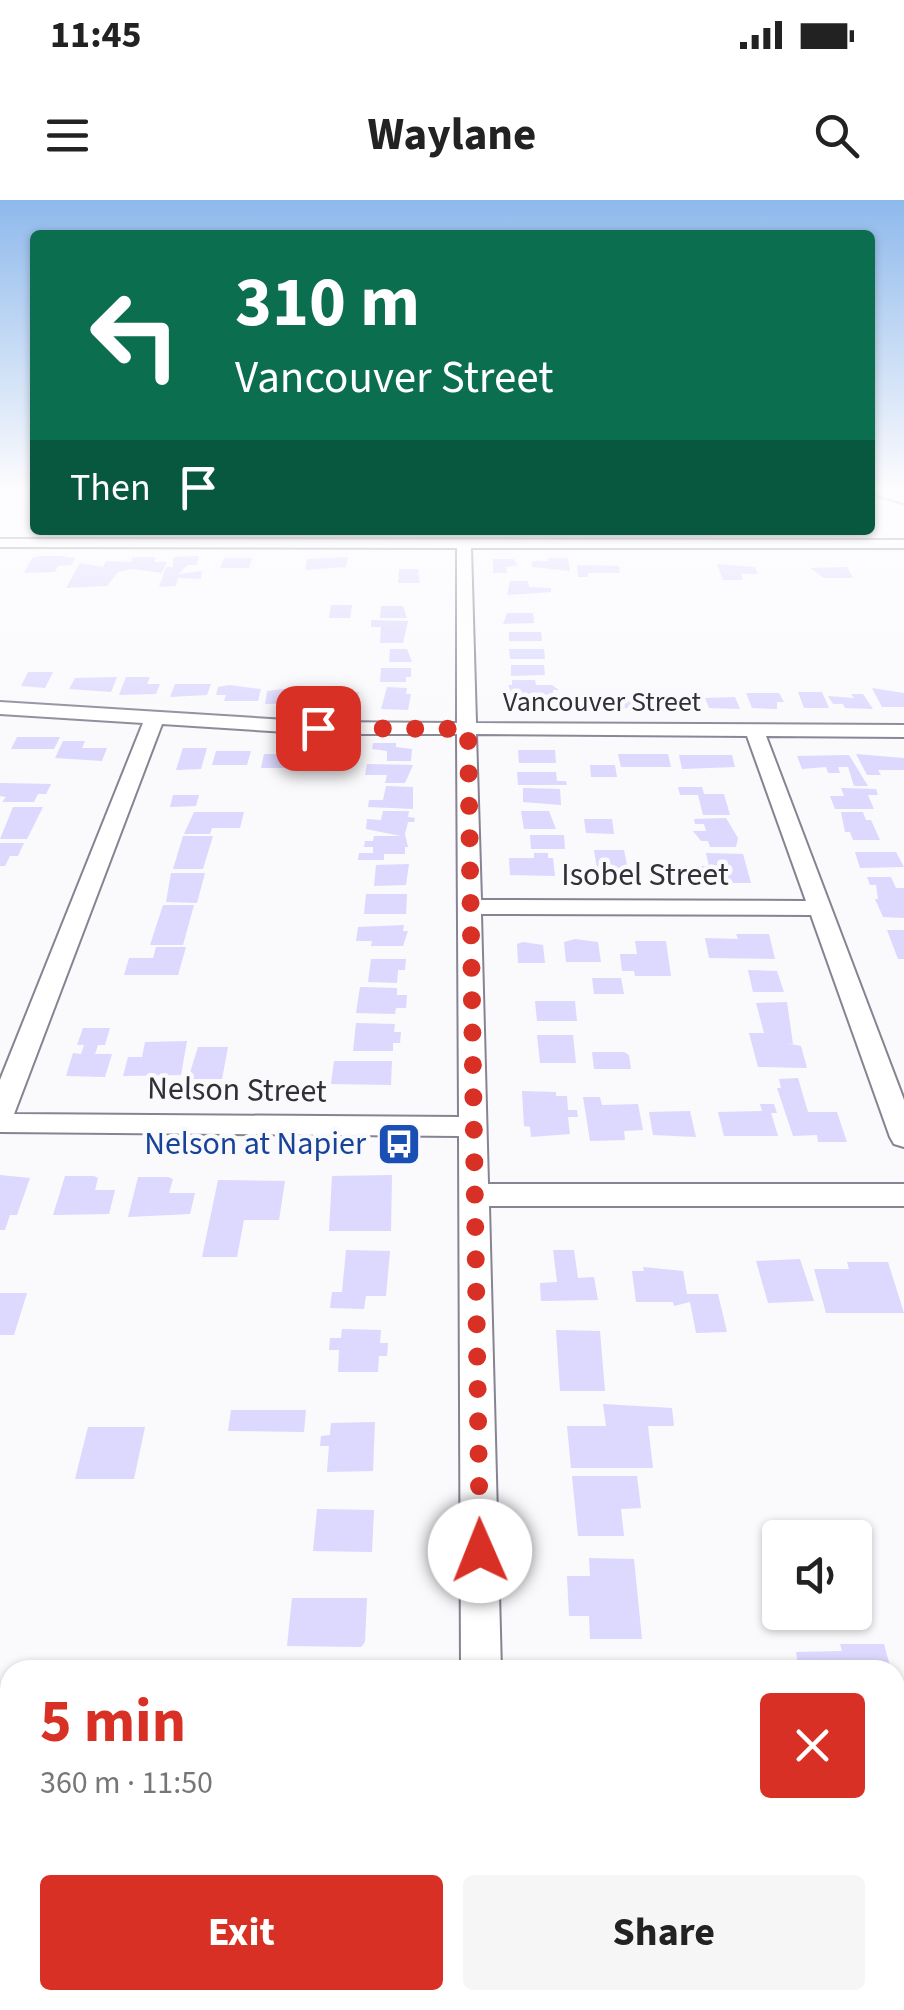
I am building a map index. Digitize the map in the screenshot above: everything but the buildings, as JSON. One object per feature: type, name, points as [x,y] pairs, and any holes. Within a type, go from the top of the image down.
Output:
[{"type":"street","points":[[465,575],[482,1660]]},
{"type":"street","name":"Vancouver Street","points":[[0,708],[318,728],[904,731]]},
{"type":"street","points":[[0,1119],[154,718]]},
{"type":"street","points":[[754,730],[904,1137]]},
{"type":"street","name":"Isobel Street","points":[[470,907],[820,908]]},
{"type":"street","name":"Nelson Street","points":[[0,1119],[473,1127]]},
{"type":"street","points":[[474,1195],[904,1195]]},
{"type":"place","name":"Nelson at Napier","points":[[399,1144]]},
{"type":"route","points":[[318,728],[468,729],[480,1551]]}]
